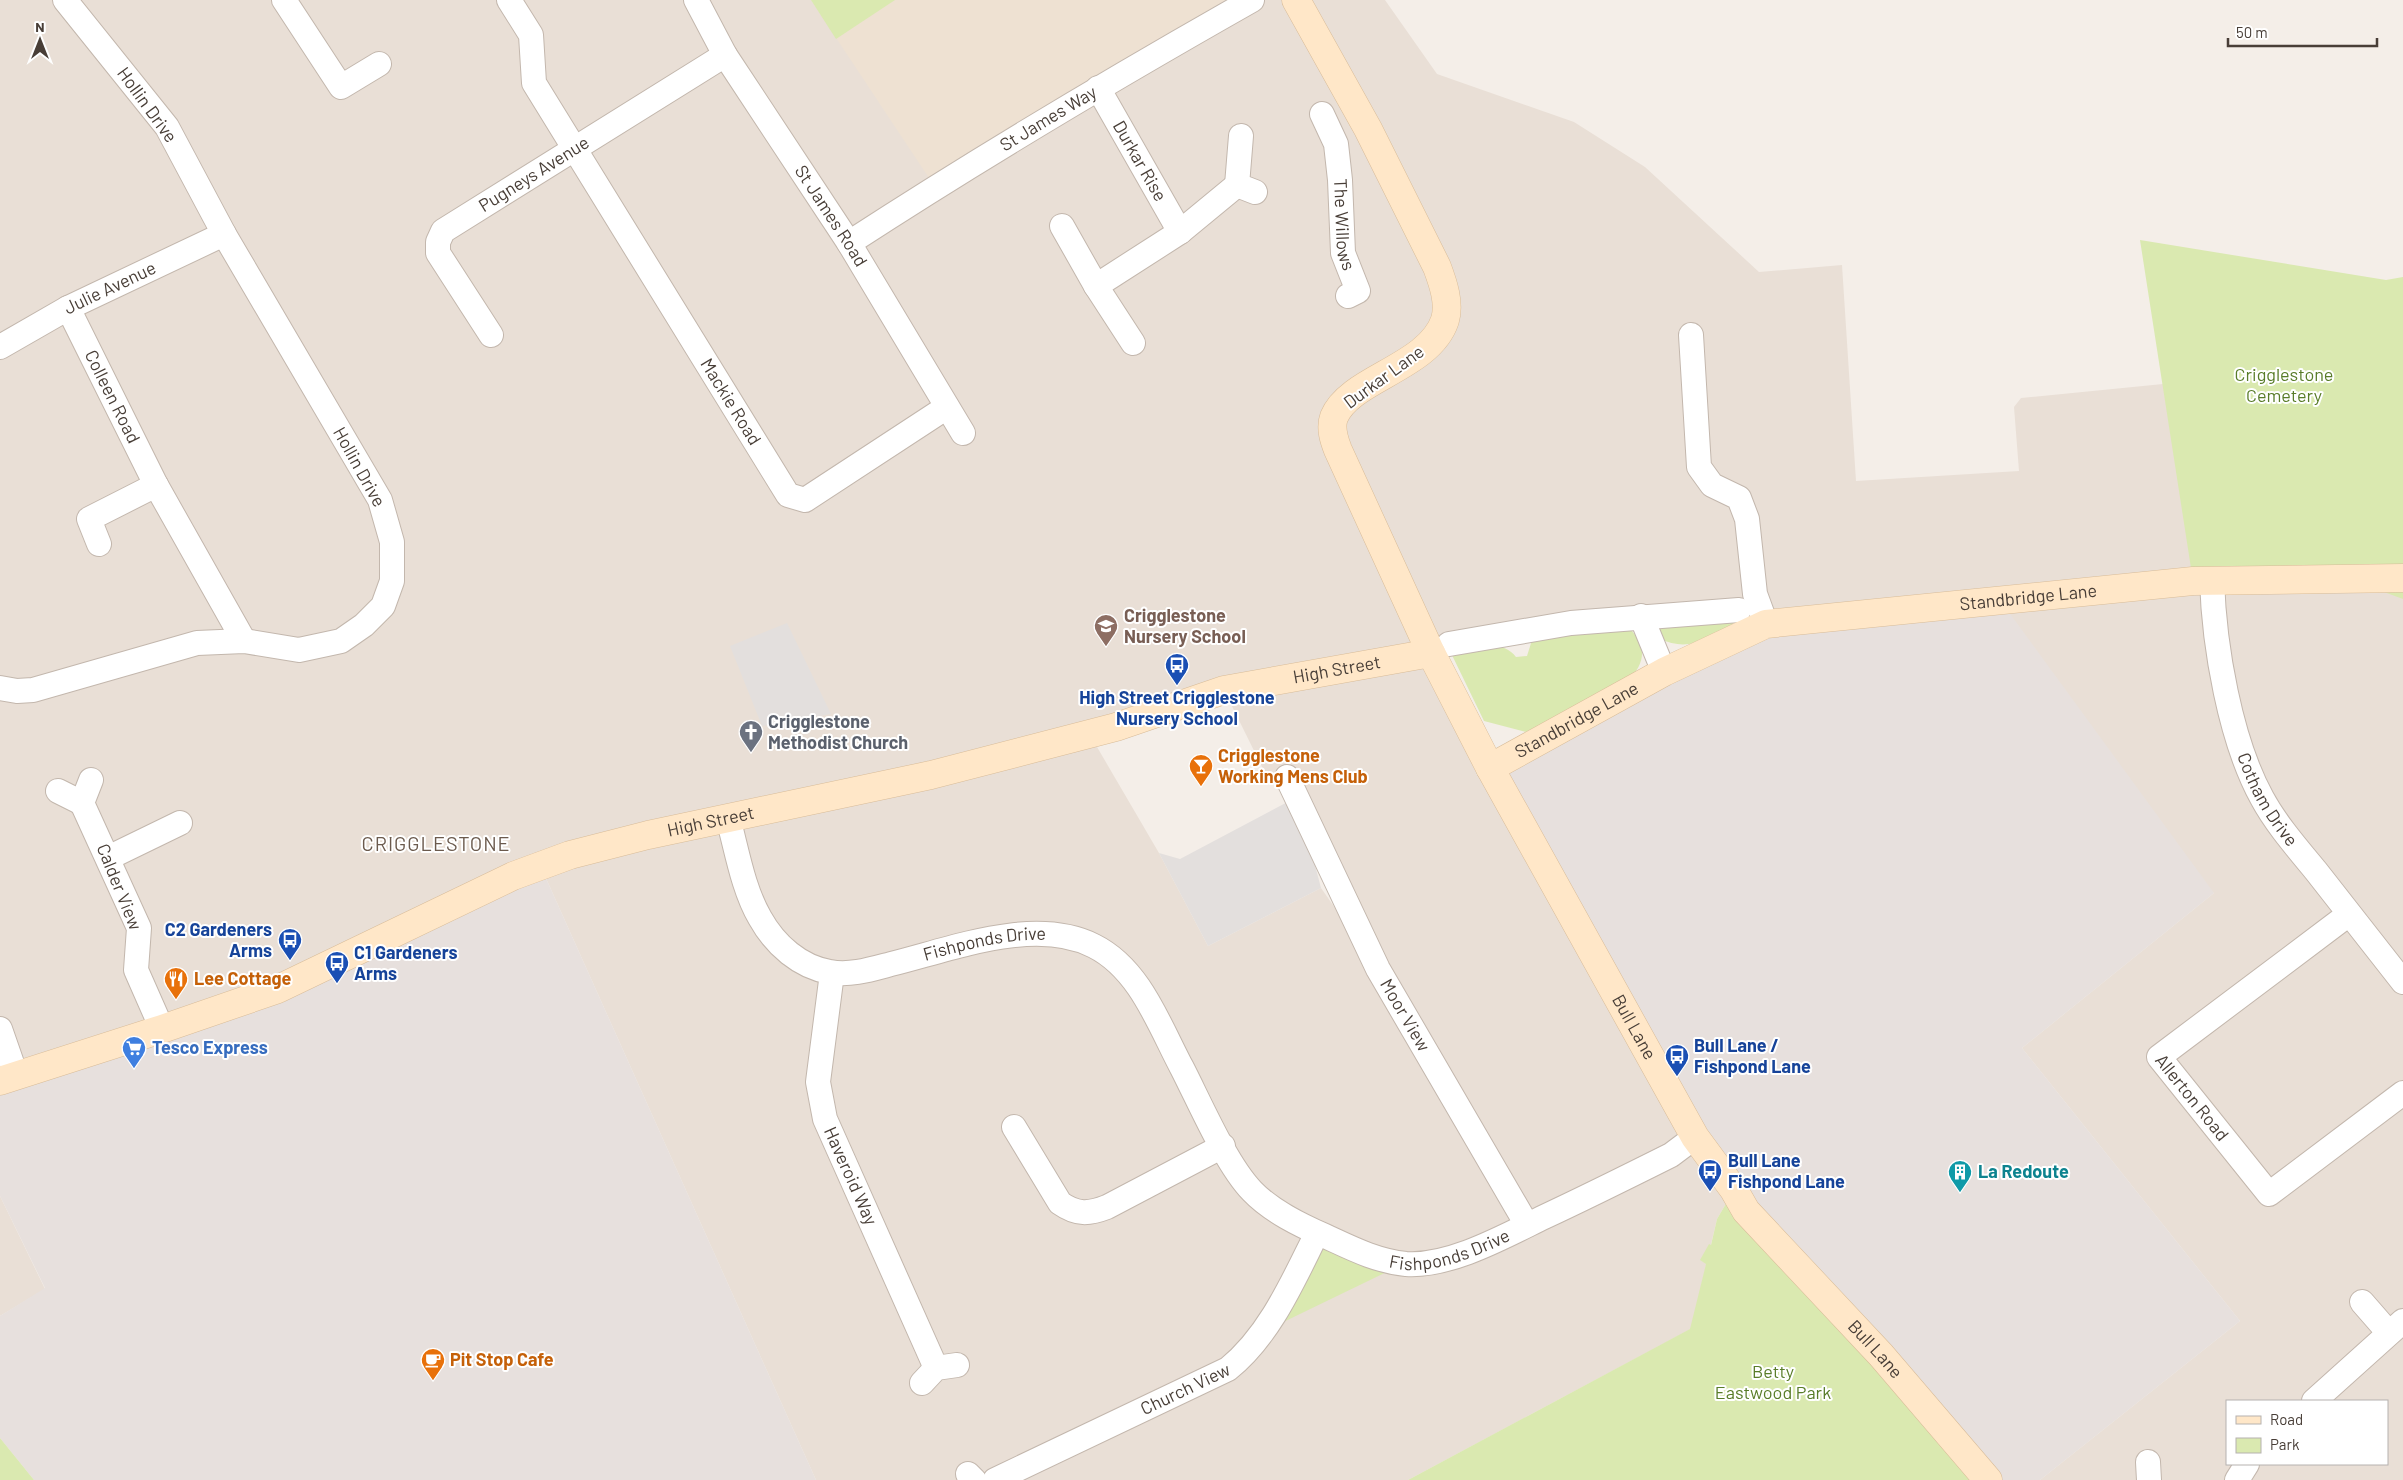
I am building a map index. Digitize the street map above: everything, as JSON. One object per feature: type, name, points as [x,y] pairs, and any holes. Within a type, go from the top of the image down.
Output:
[{"type":"street","name":"Hollin Drive","points":[[0,688],[17,691],[33,690],[197,643],[244,641],[299,650],[341,641],[364,625],[383,606],[392,581],[392,542],[380,500],[224,234],[167,128],[65,0]]},
{"type":"street","points":[[284,0],[341,87],[379,64]]},
{"type":"street","name":"Mackie Road","points":[[509,0],[531,35],[534,83],[788,496],[805,500],[947,407]]},
{"type":"street","name":"St James Road","points":[[696,0],[725,55],[849,243],[963,433]]},
{"type":"street","name":"St James Way","points":[[849,243],[935,187],[1098,88],[1252,0]]},
{"type":"street","name":"Durkar Lane","points":[[1296,0],[1368,129],[1437,267],[1443,285],[1446,312],[1440,330],[1432,342],[1354,394],[1334,417],[1333,437],[1440,648]]},
{"type":"street","name":"Pugneys Avenue","points":[[491,335],[438,253],[438,242],[443,231],[725,55]]},
{"type":"street","name":"Durkar Rise","points":[[1098,88],[1180,232]]},
{"type":"street","name":"The Willows","points":[[1322,114],[1336,144],[1340,180],[1342,253],[1358,291],[1348,296]]},
{"type":"street","points":[[1336,144],[1368,129]]},
{"type":"street","points":[[1096,286],[1246,189],[1241,136]]},
{"type":"street","points":[[1062,226],[1096,286],[1133,344]]},
{"type":"street","name":"Julie Avenue","points":[[0,347],[68,308],[224,234]]},
{"type":"street","name":"Colleen Road","points":[[68,308],[156,485],[244,641]]},
{"type":"street","points":[[1691,335],[1704,406],[1699,467],[1712,485],[1738,498],[1747,519],[1755,594],[1766,624]]},
{"type":"street","points":[[99,544],[89,519],[156,485]]},
{"type":"street","name":"Standbridge Lane","points":[[1490,768],[1664,672],[1766,624],[2212,580],[2403,578]]},
{"type":"street","name":"Cotham Drive","points":[[2212,580],[2213,616],[2229,700],[2245,761],[2262,798],[2290,838],[2403,982]]},
{"type":"street","points":[[1440,648],[1516,642],[1641,616],[1738,610]]},
{"type":"street","points":[[1641,616],[1664,672]]},
{"type":"street","name":"Bull Lane","points":[[1440,648],[1490,768],[1695,1137],[1734,1190],[1746,1211],[1881,1355],[1988,1480]]},
{"type":"street","name":"High Street","points":[[0,1029],[8,1078],[162,1030],[278,989],[540,864],[640,838],[931,775],[1090,734],[1224,690],[1440,648]]},
{"type":"street","points":[[58,791],[82,802],[91,780]]},
{"type":"street","name":"Moor View","points":[[1299,787],[1378,969],[1527,1225]]},
{"type":"street","name":"Calder View","points":[[82,802],[140,928],[136,970],[162,1030]]},
{"type":"street","name":"Fishponds Drive","points":[[728,818],[748,887],[760,918],[780,945],[801,962],[832,973],[861,972],[1003,937],[1028,933],[1057,934],[1093,945],[1112,956],[1141,990],[1223,1146],[1251,1190],[1269,1206],[1317,1232],[1380,1260],[1409,1264],[1433,1262],[1458,1255],[1527,1225],[1671,1155],[1695,1137]]},
{"type":"street","points":[[108,858],[163,844],[180,823]]},
{"type":"street","name":"Allerton Road","points":[[2349,914],[2159,1057],[2269,1194],[2403,1093]]},
{"type":"street","name":"Haveroid Way","points":[[832,973],[818,1082],[825,1119],[939,1372]]},
{"type":"street","points":[[1012,1124],[1060,1203],[1070,1210],[1082,1214],[1107,1207],[1223,1146]]},
{"type":"street","name":"Church View","points":[[995,1480],[1228,1369],[1244,1356],[1275,1313],[1317,1232]]},
{"type":"street","points":[[2315,1400],[2396,1327],[2362,1302]]},
{"type":"street","points":[[2237,1480],[2246,1465]]},
{"type":"shaded area","points":[[0,0],[1385,0],[1437,74],[1574,122],[1645,167],[1759,272],[1842,265],[1856,481],[2019,471],[2014,407],[2021,398],[2163,384],[2194,581],[2403,578],[2403,1480],[2040,1480],[2240,1321],[2022,1048],[2214,893],[1761,610],[1431,652],[1734,1190],[1717,1219],[1691,1329],[1408,1480],[816,1480],[540,865],[278,989],[0,1081]],"holes":[[[1224,690],[1269,781],[1287,777],[1375,965],[1321,888],[1208,946],[1159,853],[1090,735]]]},
{"type":"shaded area","points":[[811,0],[1252,0],[935,187]]},
{"type":"shaded area","points":[[2000,600],[2214,893],[2022,1048],[2240,1321],[2040,1480],[1988,1480],[1746,1211],[1490,768],[1766,624]]},
{"type":"shaded area","points":[[787,623],[831,714],[762,726],[730,646]]},
{"type":"shaded area","points":[[1297,797],[1321,888],[1208,946],[1159,853],[1180,859]]},
{"type":"shaded area","points":[[540,865],[816,1480],[34,1480],[0,1438],[0,1316],[45,1288],[0,1196],[0,1081],[162,1029]]},
{"type":"shaded area","points":[[0,1196],[45,1289],[0,1316]]},
{"type":"green space","points":[[811,0],[895,0],[836,39]]},
{"type":"green space","name":"Crigglestone Cemetery","points":[[2140,240],[2386,280],[2403,277],[2403,599],[2346,578],[2193,581]]},
{"type":"green space","points":[[1733,619],[1733,624],[1697,642],[1679,644],[1658,638],[1659,622]]},
{"type":"green space","points":[[1629,628],[1642,648],[1642,655],[1638,668],[1628,681],[1526,732],[1484,721],[1451,653],[1477,647],[1494,646],[1510,651],[1516,657],[1527,656],[1532,640],[1540,635]]},
{"type":"green space","name":"Betty Eastwood Park","points":[[1734,1190],[1988,1480],[1408,1480],[1690,1329],[1706,1264],[1700,1260],[1709,1244],[1711,1245],[1717,1219]]},
{"type":"green space","points":[[1318,1237],[1399,1266],[1267,1330]]},
{"type":"green space","points":[[0,1438],[34,1480],[0,1480]]},
{"type":"place","name":"Crigglestone Nursery School","points":[[1106,647]]},
{"type":"place","name":"High Street Crigglestone Nursery School","points":[[1177,686]]},
{"type":"place","name":"Crigglestone Methodist Church","points":[[751,753]]},
{"type":"place","name":"Crigglestone Working Mens Club","points":[[1201,787]]},
{"type":"place","name":"C2 Gardeners Arms","points":[[290,961]]},
{"type":"place","name":"C1 Gardeners Arms","points":[[337,984]]},
{"type":"place","name":"Lee Cottage","points":[[176,1000]]},
{"type":"place","name":"Tesco Express","points":[[134,1069]]},
{"type":"place","name":"Bull Lane / Fishpond Lane","points":[[1677,1077]]},
{"type":"place","name":"Bull Lane Fishpond Lane","points":[[1710,1192]]},
{"type":"place","name":"La Redoute","points":[[1960,1193]]},
{"type":"place","name":"Pit Stop Cafe","points":[[433,1381]]},
{"type":"district","name":"CRIGGLESTONE","points":[[436,844]]}]
